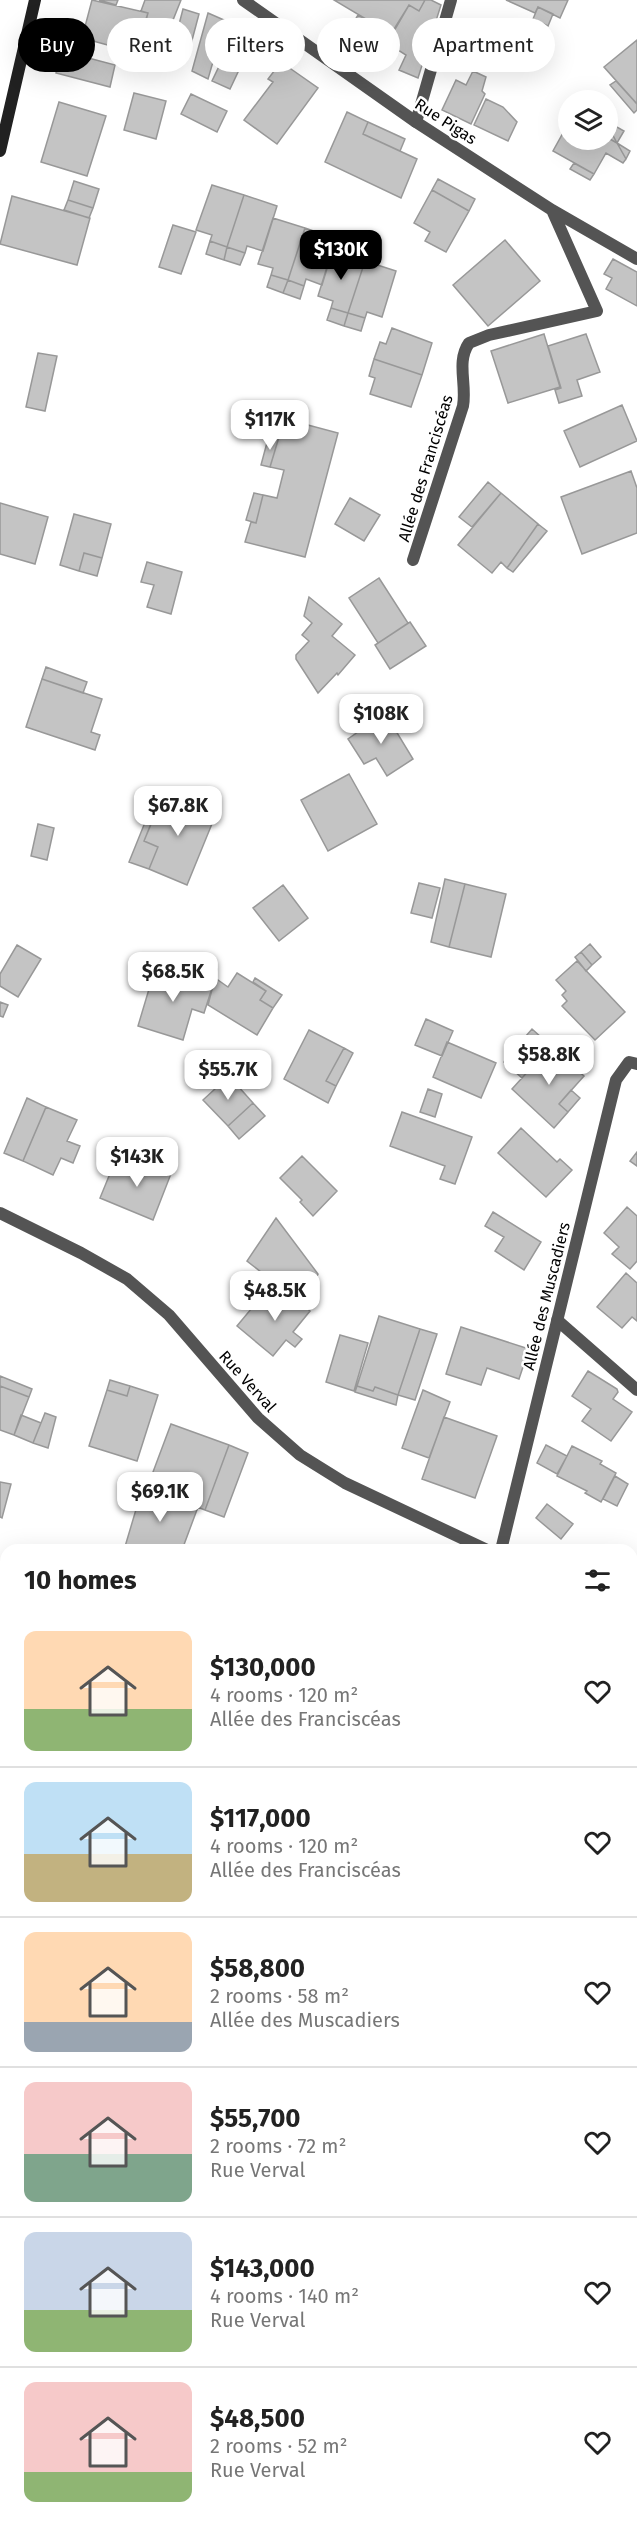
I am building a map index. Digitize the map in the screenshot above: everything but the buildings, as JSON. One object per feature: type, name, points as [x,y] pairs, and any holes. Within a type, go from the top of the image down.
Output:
[{"type":"main road","points":[[0,151],[35,0]]},
{"type":"street","name":"Rue Pigas","points":[[243,0],[416,122],[552,210],[637,259]]},
{"type":"street","points":[[416,122],[451,0]]},
{"type":"street","name":"Allée des Franciscéas","points":[[413,560],[463,406],[465,392],[462,357],[469,343],[489,335],[597,310],[552,210]]},
{"type":"street","name":"Allée des Muscadiers","points":[[502,1544],[616,1080],[629,1062],[637,1064]]},
{"type":"street","name":"Rue Verval","points":[[0,1213],[81,1253],[127,1279],[169,1315],[258,1418],[300,1455],[345,1483],[473,1544]]},
{"type":"street","points":[[557,1320],[637,1390]]}]
